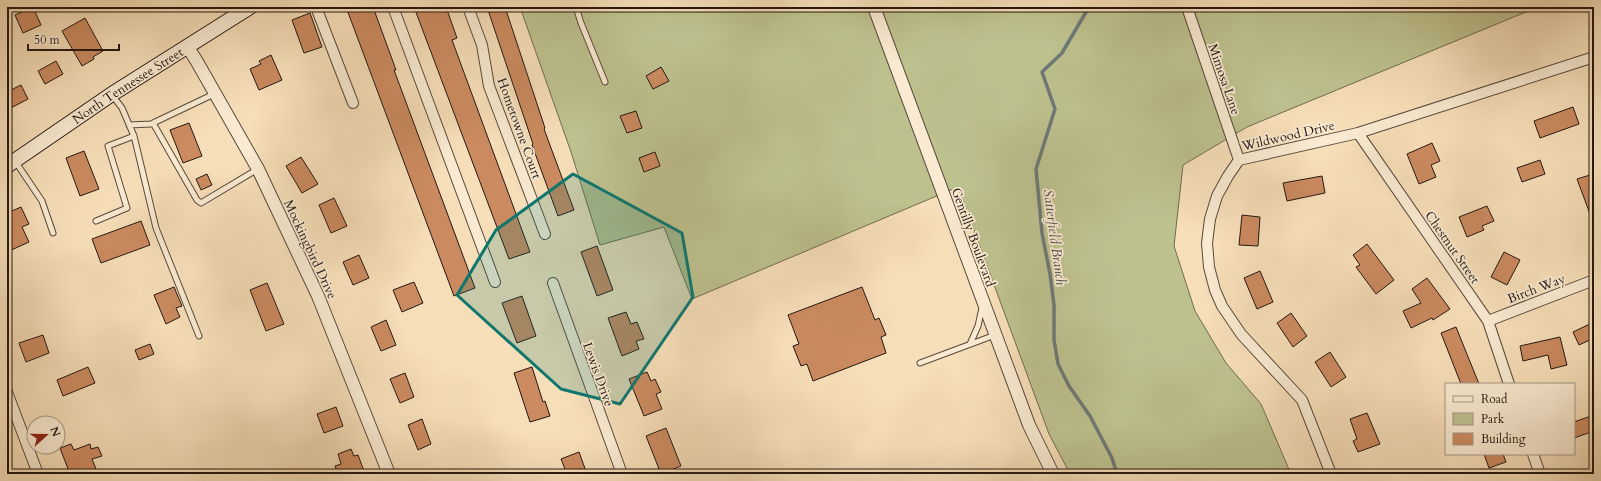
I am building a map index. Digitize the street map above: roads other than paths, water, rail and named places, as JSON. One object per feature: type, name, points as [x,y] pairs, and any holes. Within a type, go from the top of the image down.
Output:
[{"type":"main road","name":"North Tennessee Street","points":[[11,163],[112,94],[250,7]]},
{"type":"street","points":[[316,7],[353,102]]},
{"type":"street","points":[[393,7],[495,282]]},
{"type":"street","name":"Hometowne Court","points":[[468,7],[482,45],[489,86],[545,234]]},
{"type":"street","name":"Gentilly Boulevard","points":[[874,7],[982,299],[1036,440],[1052,474]]},
{"type":"street","name":"Mimosa Lane","points":[[1187,7],[1239,160]]},
{"type":"street","name":"Mockingbird Drive","points":[[187,46],[258,169],[318,296],[389,474]]},
{"type":"street","name":"Wildwood Drive","points":[[1331,474],[1302,400],[1241,334],[1222,306],[1215,290],[1209,267],[1207,243],[1210,220],[1217,196],[1228,176],[1239,160],[1358,133],[1594,57]]},
{"type":"street","name":"Chestnut Street","points":[[1358,133],[1488,321],[1509,383]]},
{"type":"street","name":"Birch Way","points":[[1488,321],[1594,280]]},
{"type":"street","name":"Lewis Drive","points":[[552,283],[622,474]]},
{"type":"street","points":[[7,392],[38,474]]},
{"type":"street","points":[[1534,455],[1540,474]]},
{"type":"lane","points":[[576,7],[581,24],[605,82]]},
{"type":"lane","points":[[112,94],[122,108],[134,136],[156,228],[199,336]]},
{"type":"lane","points":[[129,125],[153,123],[215,94]]},
{"type":"lane","points":[[153,123],[197,200],[201,203],[258,169]]},
{"type":"lane","points":[[96,221],[128,208],[108,146],[134,136]]},
{"type":"lane","points":[[11,163],[42,201],[53,233]]},
{"type":"lane","points":[[970,344],[979,321],[982,299]]},
{"type":"lane","points":[[920,363],[996,334]]},
{"type":"waterway","name":"Satterfield Branch","points":[[1089,7],[1062,53],[1042,72],[1055,109],[1036,169],[1042,233],[1054,305],[1054,340],[1058,364],[1069,386],[1090,416],[1112,458],[1117,474]]}]
